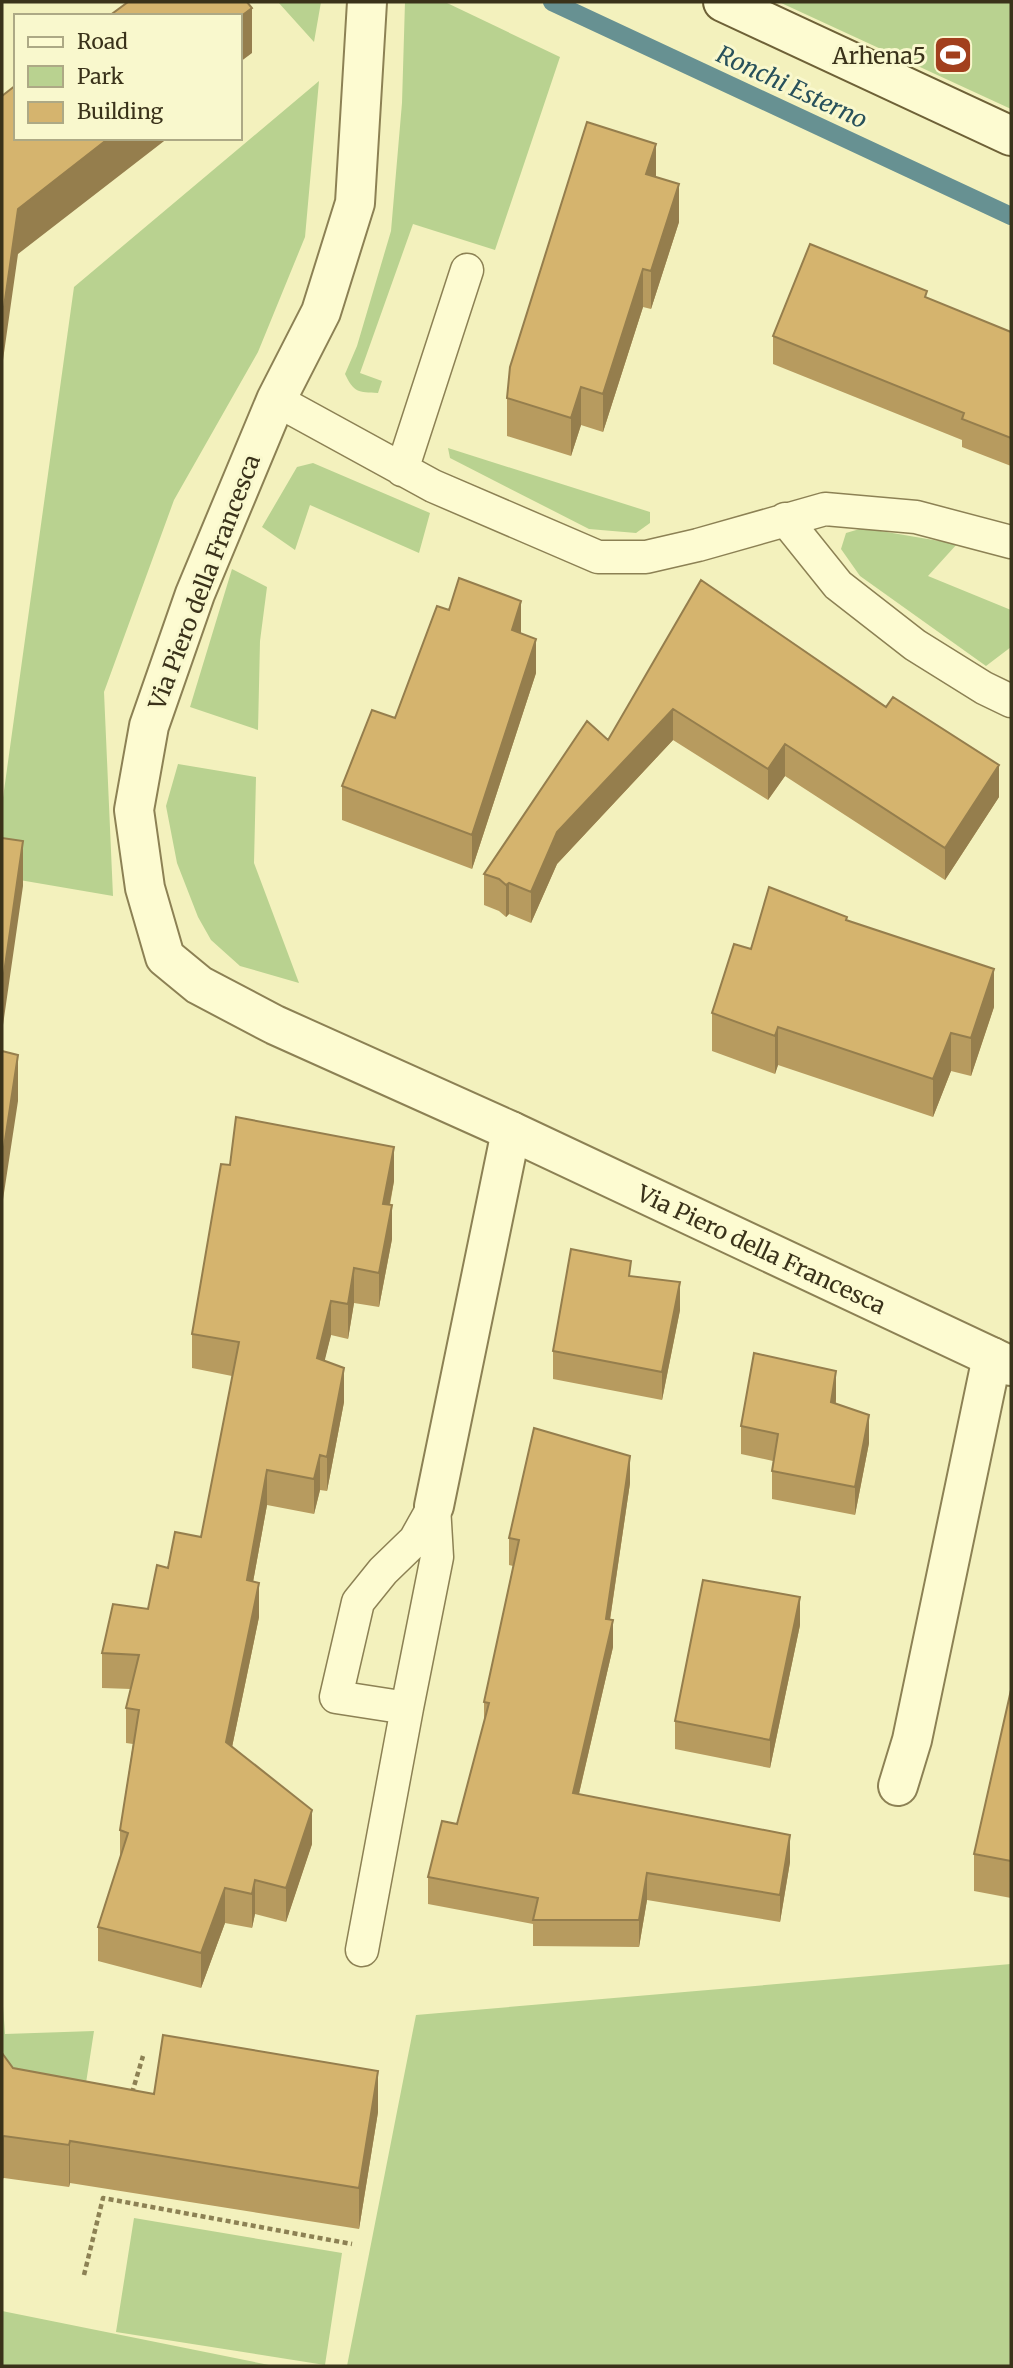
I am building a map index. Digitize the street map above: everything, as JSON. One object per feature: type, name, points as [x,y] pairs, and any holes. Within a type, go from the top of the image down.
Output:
[{"type":"street","name":"Via Piero della Francesca","points":[[367,2],[355,203],[321,312],[276,400],[195,594],[149,726],[134,810],[145,888],[165,957],[200,985],[275,1026],[511,1130],[1002,1362]]},
{"type":"street","points":[[723,2],[1011,136]]},
{"type":"street","points":[[434,1506],[511,1130]]},
{"type":"street","points":[[898,1786],[912,1740],[1002,1362]]},
{"type":"lane","points":[[402,470],[467,270]]},
{"type":"lane","points":[[276,400],[433,486],[598,557],[646,556],[698,545],[825,509],[916,517],[1011,542]]},
{"type":"lane","points":[[785,519],[838,585],[915,645],[984,688],[1011,701]]},
{"type":"lane","points":[[407,1708],[336,1697],[358,1602],[383,1571],[415,1540],[434,1506]]},
{"type":"lane","points":[[362,1950],[437,1557],[434,1506]]},
{"type":"path","points":[[132,2095],[143,2056]]},
{"type":"path","points":[[84,2275],[107,2185]]},
{"type":"path","points":[[103,2198],[352,2244]]},
{"type":"green space","points":[[278,2],[321,2],[314,42]]},
{"type":"green space","points":[[405,2],[445,2],[560,57],[495,250],[413,224],[360,373],[382,381],[378,393],[366,392],[354,388],[345,374],[357,346],[391,231],[402,103]]},
{"type":"green space","name":"Arhena5","points":[[779,2],[1011,2],[1011,109]]},
{"type":"green space","points":[[319,81],[305,237],[258,352],[174,500],[104,692],[113,896],[2,877],[2,805],[74,287]]},
{"type":"green space","points":[[448,448],[650,512],[650,523],[636,533],[589,529],[450,458]]},
{"type":"green space","points":[[313,463],[430,513],[419,553],[310,505],[295,550],[262,527],[297,467]]},
{"type":"green space","points":[[863,528],[957,544],[928,576],[1011,610],[1011,647],[986,666],[860,576],[841,549],[846,533]]},
{"type":"green space","points":[[232,569],[267,587],[260,641],[258,730],[190,707]]},
{"type":"green space","points":[[178,764],[256,777],[254,863],[299,983],[240,966],[211,940],[198,917],[177,863],[166,806]]},
{"type":"green space","points":[[1011,1964],[1011,2366],[347,2366],[416,2015]]},
{"type":"green space","points":[[2,1992],[5,2034],[94,2031],[80,2122],[2,2094]]},
{"type":"green space","points":[[134,2218],[342,2253],[325,2365],[116,2332]]},
{"type":"green space","points":[[2,2311],[274,2366],[2,2366]]},
{"type":"building","points":[[128,2],[247,2],[252,8],[242,16],[112,14]]},
{"type":"building","points":[[14,87],[14,140],[106,140],[18,209],[2,321],[2,96]]},
{"type":"building","points":[[587,122],[656,144],[646,174],[679,184],[651,271],[643,269],[603,394],[581,387],[571,418],[507,398],[510,367]]},
{"type":"building","points":[[810,244],[927,291],[925,297],[1011,332],[1011,438],[962,419],[964,413],[773,336]]},
{"type":"building","points":[[459,578],[521,601],[512,630],[536,639],[472,835],[342,786],[372,710],[395,718],[437,606],[449,610]]},
{"type":"building","points":[[701,580],[886,707],[893,697],[999,765],[945,848],[785,744],[768,769],[673,709],[557,832],[531,892],[509,883],[506,885],[499,879],[484,874],[587,721],[608,740]]},
{"type":"building","points":[[2,838],[23,841],[2,987]]},
{"type":"building","points":[[769,887],[847,917],[846,920],[994,969],[971,1038],[951,1033],[933,1079],[778,1027],[775,1036],[712,1013],[734,944],[751,949]]},
{"type":"building","points":[[2,1051],[18,1055],[2,1160]]},
{"type":"building","points":[[236,1117],[394,1147],[383,1204],[392,1205],[379,1273],[354,1268],[348,1304],[331,1301],[317,1358],[344,1368],[327,1457],[320,1455],[314,1479],[267,1470],[247,1580],[259,1583],[226,1742],[312,1810],[286,1888],[255,1880],[252,1894],[225,1888],[201,1953],[98,1927],[128,1833],[120,1830],[139,1710],[126,1708],[139,1655],[102,1653],[113,1604],[148,1609],[157,1565],[168,1568],[175,1532],[201,1537],[239,1342],[192,1334],[221,1164],[230,1165]]},
{"type":"building","points":[[571,1249],[631,1261],[629,1276],[680,1282],[662,1372],[553,1351]]},
{"type":"building","points":[[754,1353],[836,1371],[831,1402],[869,1415],[855,1487],[772,1471],[778,1434],[741,1426]]},
{"type":"building","points":[[534,1428],[630,1456],[606,1619],[613,1620],[573,1793],[790,1835],[780,1895],[647,1873],[639,1920],[533,1920],[538,1898],[428,1877],[442,1821],[457,1824],[489,1703],[484,1702],[519,1540],[509,1538]]},
{"type":"building","points":[[703,1580],[800,1597],[770,1740],[675,1721]]},
{"type":"building","points":[[1011,1690],[1011,1861],[974,1854]]},
{"type":"building","points":[[163,2035],[378,2071],[359,2188],[70,2141],[69,2145],[4,2136],[2,2138],[2,2053],[13,2068],[154,2094]]},
{"type":"waterway","name":"Ronchi Esterno","points":[[552,2],[1011,216]]},
{"type":"place","name":"Arhena5","points":[[953,55]]}]
